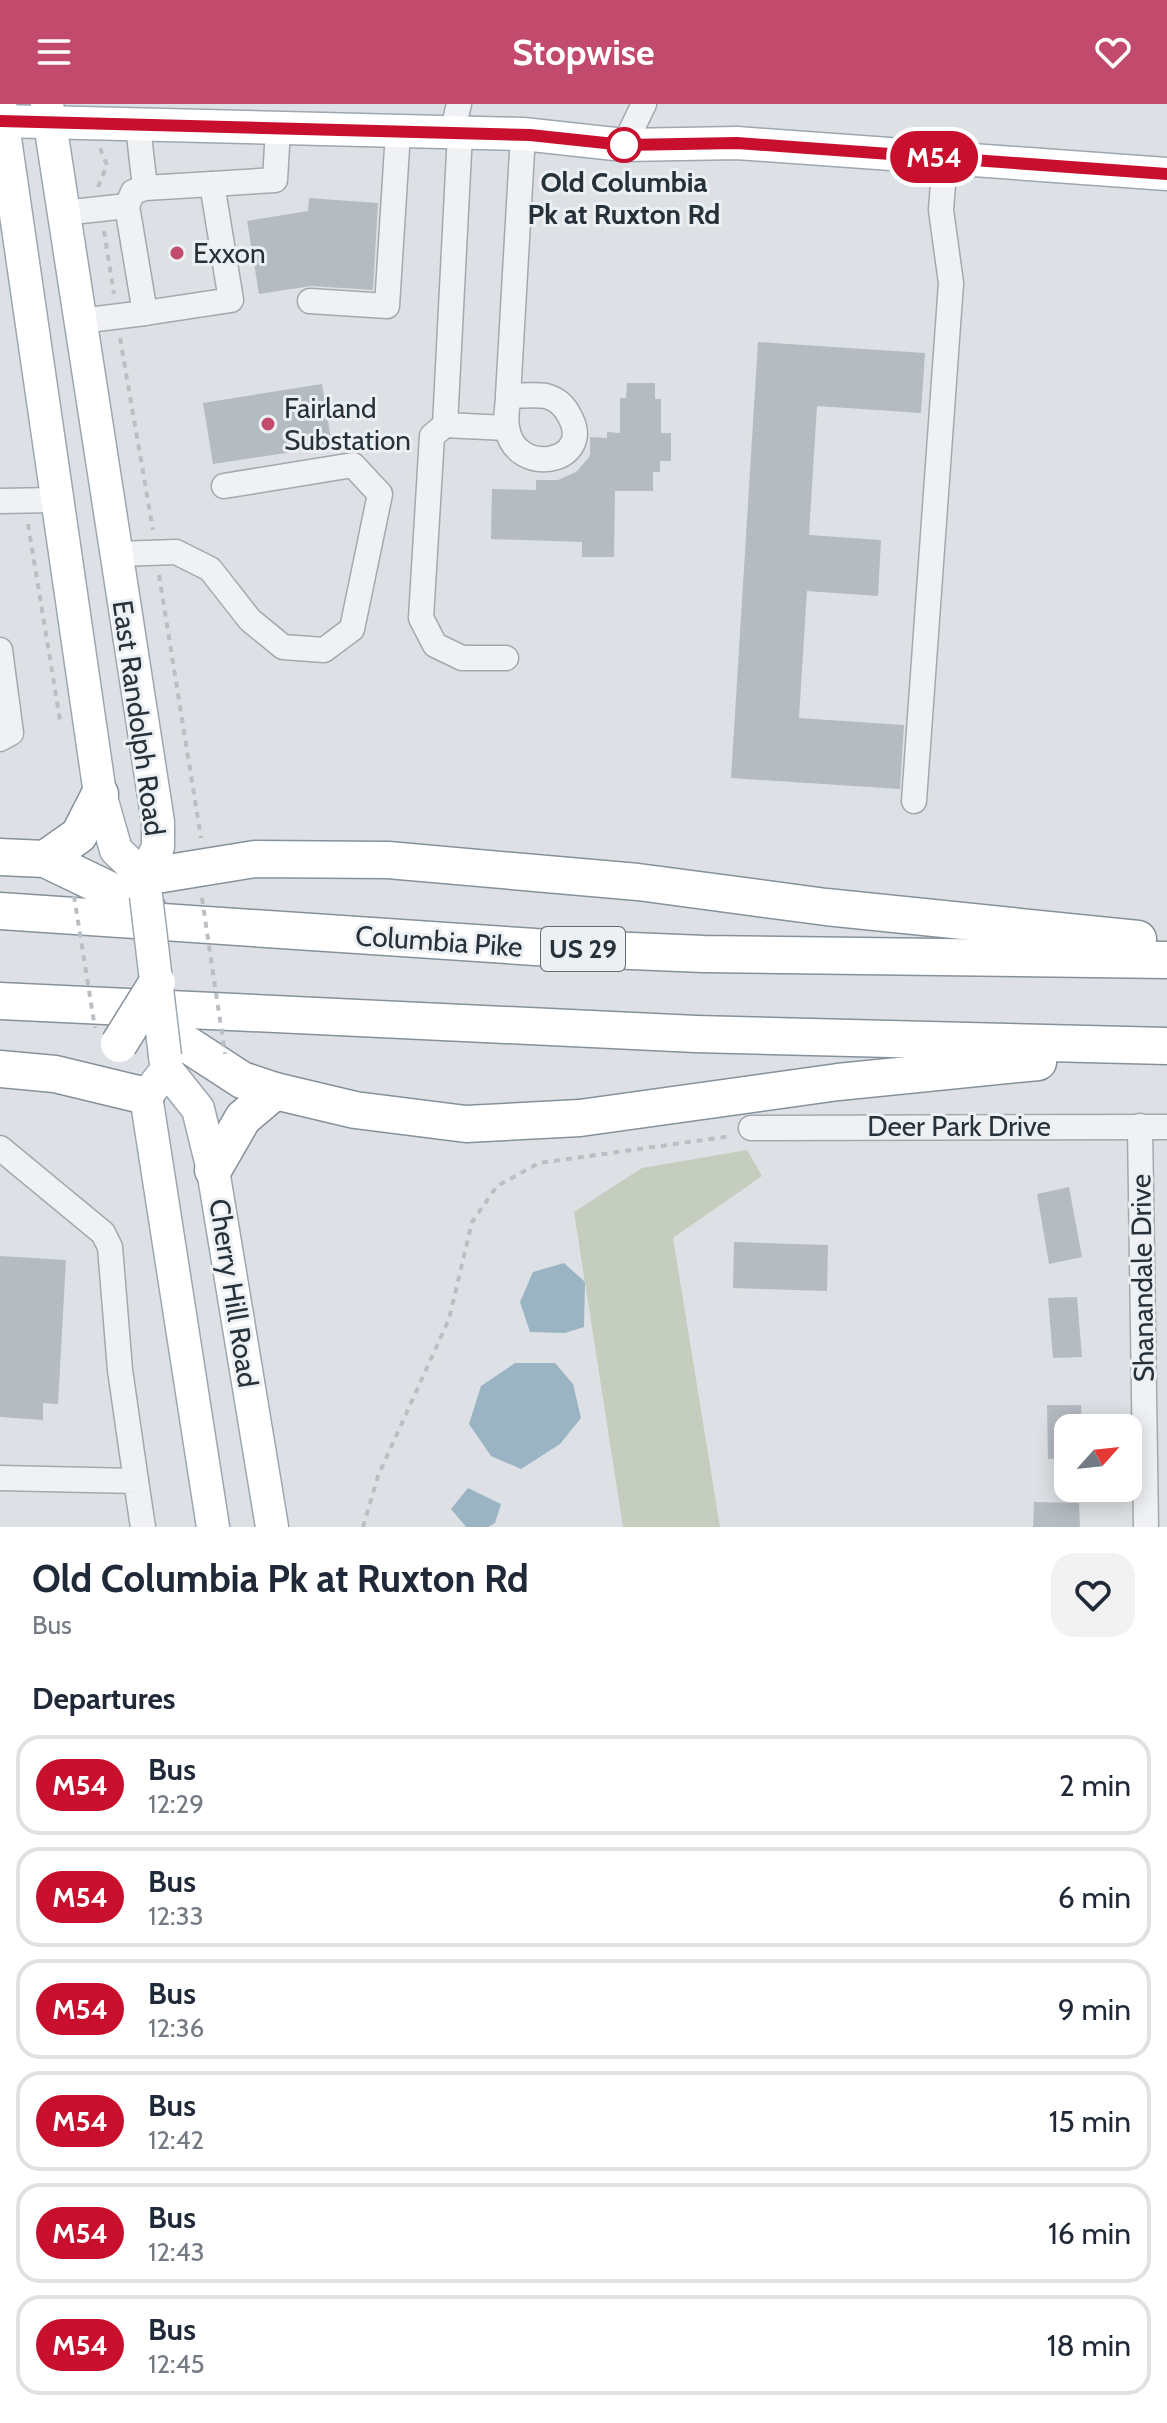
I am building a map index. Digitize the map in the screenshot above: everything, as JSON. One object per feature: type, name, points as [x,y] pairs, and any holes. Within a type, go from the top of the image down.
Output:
[{"type":"highway","points":[[45,859],[79,835],[100,794]]},
{"type":"highway","points":[[0,857],[45,859],[141,895],[201,883],[255,859],[388,860],[638,882],[826,907],[1167,943]]},
{"type":"highway","name":"Columbia Pike","points":[[0,911],[566,949],[1167,960]]},
{"type":"highway","points":[[55,1074],[99,1063],[108,1038],[157,983]]},
{"type":"highway","points":[[0,1001],[696,1034],[1167,1047]]},
{"type":"highway","points":[[0,1069],[55,1074],[217,1056],[242,1080],[275,1091],[408,1117],[466,1124],[580,1118],[838,1082],[1167,1047]]},
{"type":"highway","points":[[213,1170],[243,1118],[275,1091]]},
{"type":"main road","name":"East Randolph Road","points":[[0,104],[0,121],[100,794],[116,850],[141,895]]},
{"type":"main road","name":"East Randolph Road","points":[[48,114],[158,822],[158,847],[141,895]]},
{"type":"main road","points":[[0,121],[48,114],[92,125],[398,132],[457,123],[624,145],[737,143],[1167,174]]},
{"type":"main road","name":"Cherry Hill Road","points":[[141,895],[157,983],[160,1063],[213,1527]]},
{"type":"main road","name":"Cherry Hill Road","points":[[160,1063],[198,1109],[213,1170],[272,1527]]},
{"type":"street","points":[[624,145],[644,104]]},
{"type":"street","points":[[445,425],[457,123]]},
{"type":"street","points":[[138,126],[145,188]]},
{"type":"street","points":[[145,313],[127,206],[133,192],[145,188],[275,180],[278,129]]},
{"type":"street","points":[[310,301],[387,306],[398,132]]},
{"type":"street","points":[[508,396],[545,396],[563,404],[573,422],[573,442],[566,453],[553,460],[539,461],[514,443],[506,428],[523,134]]},
{"type":"street","points":[[914,801],[951,283],[941,210],[945,158]]},
{"type":"street","points":[[80,321],[231,300],[212,184]]},
{"type":"street","points":[[63,213],[127,206]]},
{"type":"street","points":[[506,428],[445,425],[432,436],[421,618],[435,645],[462,658],[506,658]]},
{"type":"street","points":[[117,554],[176,552],[210,569],[250,620],[283,647],[324,650],[352,629],[380,494],[353,465],[224,486]]},
{"type":"street","points":[[0,501],[55,500]]},
{"type":"street","points":[[0,650],[11,733],[0,739]]},
{"type":"street","name":"Shanandale Drive","points":[[1140,1126],[1146,1527]]},
{"type":"street","name":"Deer Park Drive","points":[[751,1128],[1167,1127]]},
{"type":"street","points":[[0,1148],[103,1233],[110,1247],[120,1370],[143,1527]]},
{"type":"street","points":[[0,1478],[136,1481]]},
{"type":"path","points":[[92,125],[107,165],[98,183],[101,209],[132,426],[156,553],[201,836],[201,883],[217,1056]]},
{"type":"path","points":[[29,526],[61,723]]},
{"type":"path","points":[[74,896],[108,1038]]},
{"type":"path","points":[[363,1527],[378,1476],[449,1319],[472,1222],[497,1186],[539,1163],[723,1138],[751,1128]]},
{"type":"green space","points":[[747,1150],[762,1176],[673,1238],[720,1527],[623,1527],[574,1212],[642,1168]]},
{"type":"water","points":[[564,1263],[585,1282],[584,1327],[565,1333],[530,1332],[520,1302],[533,1272]]},
{"type":"water","points":[[515,1363],[555,1363],[573,1384],[581,1418],[560,1444],[521,1469],[491,1456],[469,1424],[481,1386]]},
{"type":"water","points":[[468,1488],[501,1504],[495,1523],[488,1527],[466,1527],[451,1509]]},
{"type":"building","points":[[309,198],[378,203],[373,290],[311,286],[259,294],[247,221],[308,211]]},
{"type":"building","points":[[758,342],[925,353],[921,413],[817,406],[809,535],[881,540],[878,596],[807,591],[799,718],[904,725],[900,789],[731,778]]},
{"type":"building","points":[[627,383],[655,383],[655,399],[661,399],[661,433],[671,433],[671,461],[660,461],[660,472],[653,472],[653,491],[615,491],[614,557],[582,557],[582,542],[491,539],[492,489],[536,490],[536,480],[558,480],[576,472],[590,456],[590,437],[607,438],[607,432],[620,433],[620,398],[626,398]]},
{"type":"building","name":"Fairland Substation","points":[[322,384],[332,446],[213,464],[203,403]]},
{"type":"building","points":[[1069,1187],[1082,1257],[1049,1264],[1037,1194]]},
{"type":"building","points":[[734,1242],[828,1245],[827,1291],[733,1288]]},
{"type":"building","points":[[0,1256],[66,1260],[58,1404],[43,1403],[43,1420],[0,1417]]},
{"type":"building","points":[[1077,1297],[1082,1357],[1053,1358],[1048,1298]]},
{"type":"building","points":[[1047,1405],[1081,1405],[1081,1414],[1054,1414],[1054,1459],[1048,1459]]},
{"type":"building","points":[[1034,1502],[1079,1503],[1080,1527],[1033,1527]]},
{"type":"bus line","name":"M54","points":[[0,121],[530,135],[624,145],[737,143],[1167,174]]},
{"type":"place","name":"Old Columbia Pk at Ruxton Rd","points":[[624,145]]},
{"type":"place","name":"Exxon","points":[[177,253]]},
{"type":"place","name":"Fairland Substation","points":[[268,424]]}]
